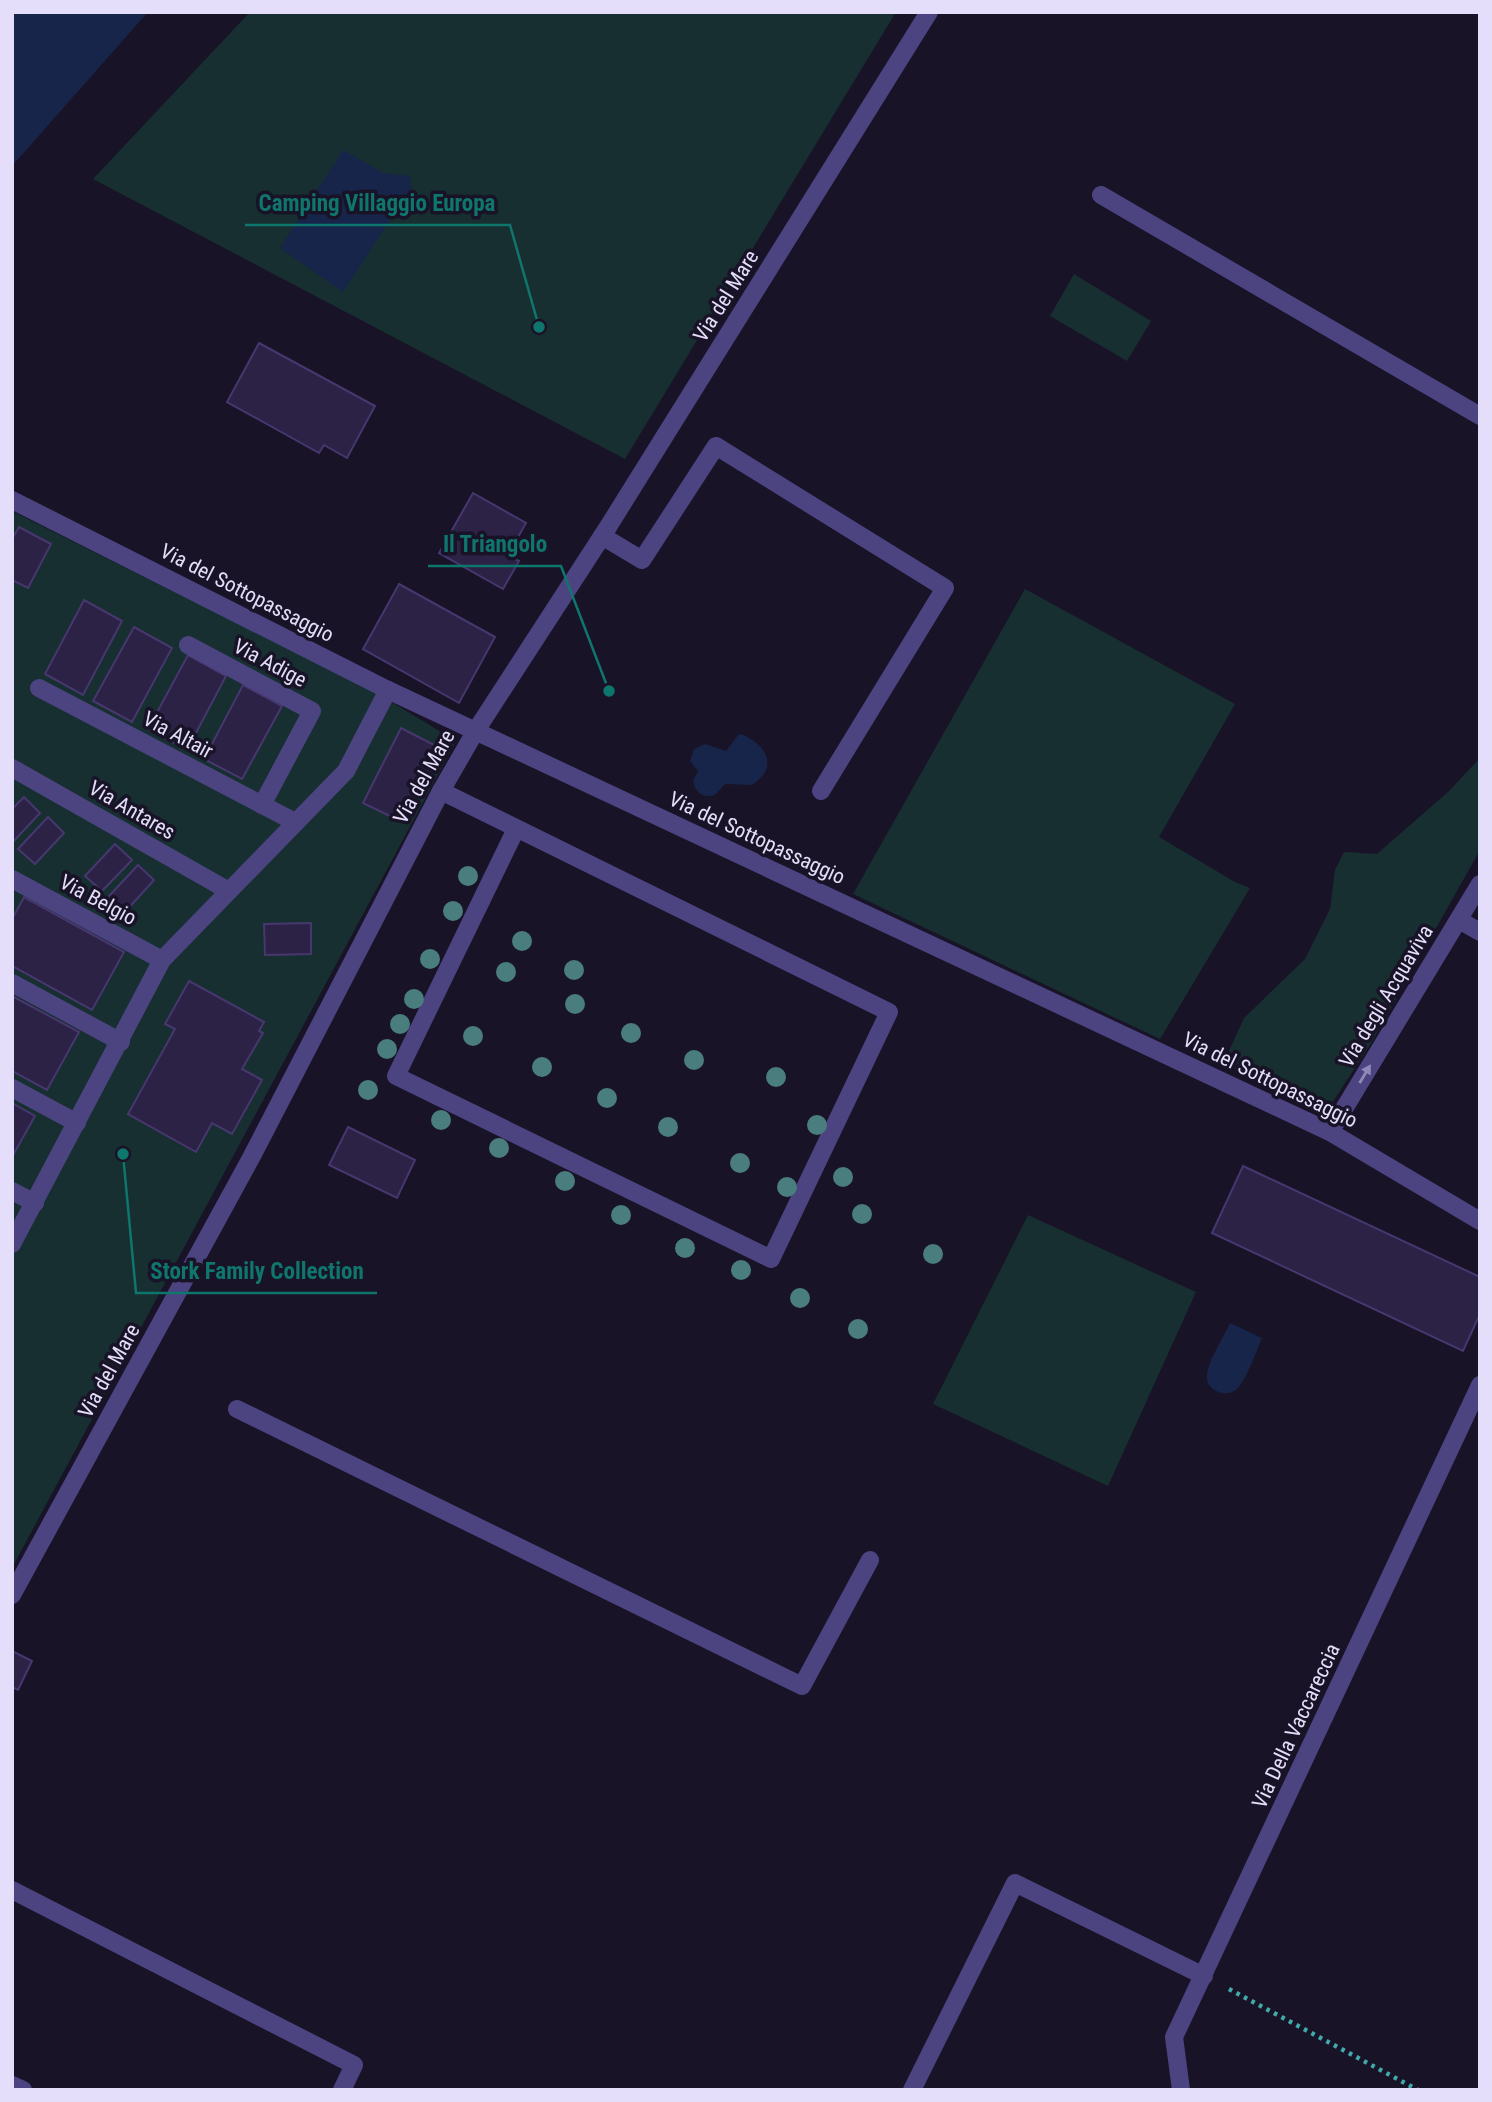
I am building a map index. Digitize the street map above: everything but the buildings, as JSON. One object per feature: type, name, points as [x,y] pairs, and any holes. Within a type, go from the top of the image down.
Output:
[{"type":"street","name":"Via del Mare","points":[[12,1595],[246,1168],[440,791],[929,12]]},
{"type":"street","points":[[1101,195],[1480,416]]},
{"type":"street","points":[[602,536],[642,560],[716,446],[945,587],[821,791]]},
{"type":"street","name":"Via del Sottopassaggio","points":[[12,500],[475,732],[1330,1132],[1480,1222]]},
{"type":"street","name":"Via Adige","points":[[188,645],[312,711],[262,805]]},
{"type":"street","name":"Via Altair","points":[[39,688],[295,822]]},
{"type":"street","points":[[12,1244],[162,960],[346,771],[388,690]]},
{"type":"street","name":"Via Antares","points":[[12,768],[229,891]]},
{"type":"street","points":[[440,791],[889,1012],[771,1259],[396,1076],[516,829]]},
{"type":"street","name":"Via Belgio","points":[[12,880],[162,960]]},
{"type":"street","name":"Via degli Acquaviva","points":[[1330,1132],[1480,884]]},
{"type":"street","points":[[1459,920],[1480,932]]},
{"type":"street","points":[[12,984],[121,1042]]},
{"type":"street","points":[[12,1088],[77,1123]]},
{"type":"street","points":[[12,1191],[35,1203]]},
{"type":"street","name":"Via Della Vaccareccia","points":[[1181,2090],[1174,2037],[1480,1385]]},
{"type":"street","points":[[237,1409],[802,1686],[870,1560]]},
{"type":"street","points":[[912,2090],[1015,1883],[1204,1976]]},
{"type":"street","points":[[12,1890],[354,2065],[342,2090]]},
{"type":"street","points":[[12,2085],[23,2090]]},
{"type":"path","points":[[1204,1976],[1418,2090]]},
{"type":"green space","points":[[250,12],[896,12],[625,459],[93,179]]},
{"type":"green space","points":[[1074,274],[1151,321],[1127,361],[1050,316]]},
{"type":"green space","points":[[12,511],[385,698],[456,741],[12,1568]]},
{"type":"green space","points":[[1025,589],[1235,704],[1159,837],[1250,888],[1160,1039],[853,894]]},
{"type":"green space","points":[[1480,758],[1480,850],[1373,1040],[1327,1111],[1223,1064],[1244,1018],[1305,959],[1330,909],[1335,870],[1344,852],[1377,854],[1449,791]]},
{"type":"green space","points":[[1028,1215],[1196,1292],[1108,1486],[933,1404]]},
{"type":"water","points":[[12,12],[148,12],[12,166]]},
{"type":"water","points":[[343,150],[383,173],[409,176],[414,200],[394,214],[343,292],[280,248]]},
{"type":"water","points":[[739,734],[755,742],[765,753],[767,764],[763,775],[752,785],[725,784],[715,795],[701,794],[693,781],[698,771],[690,761],[694,749],[705,744],[726,751]]},
{"type":"water","points":[[1230,1323],[1262,1338],[1241,1384],[1233,1392],[1223,1393],[1217,1392],[1209,1385],[1207,1374]]},
{"type":"place","name":"Camping Villaggio Europa","points":[[539,327]]},
{"type":"place","name":"Il Triangolo","points":[[609,691]]},
{"type":"place","name":"Stork Family Collection","points":[[123,1154]]}]
